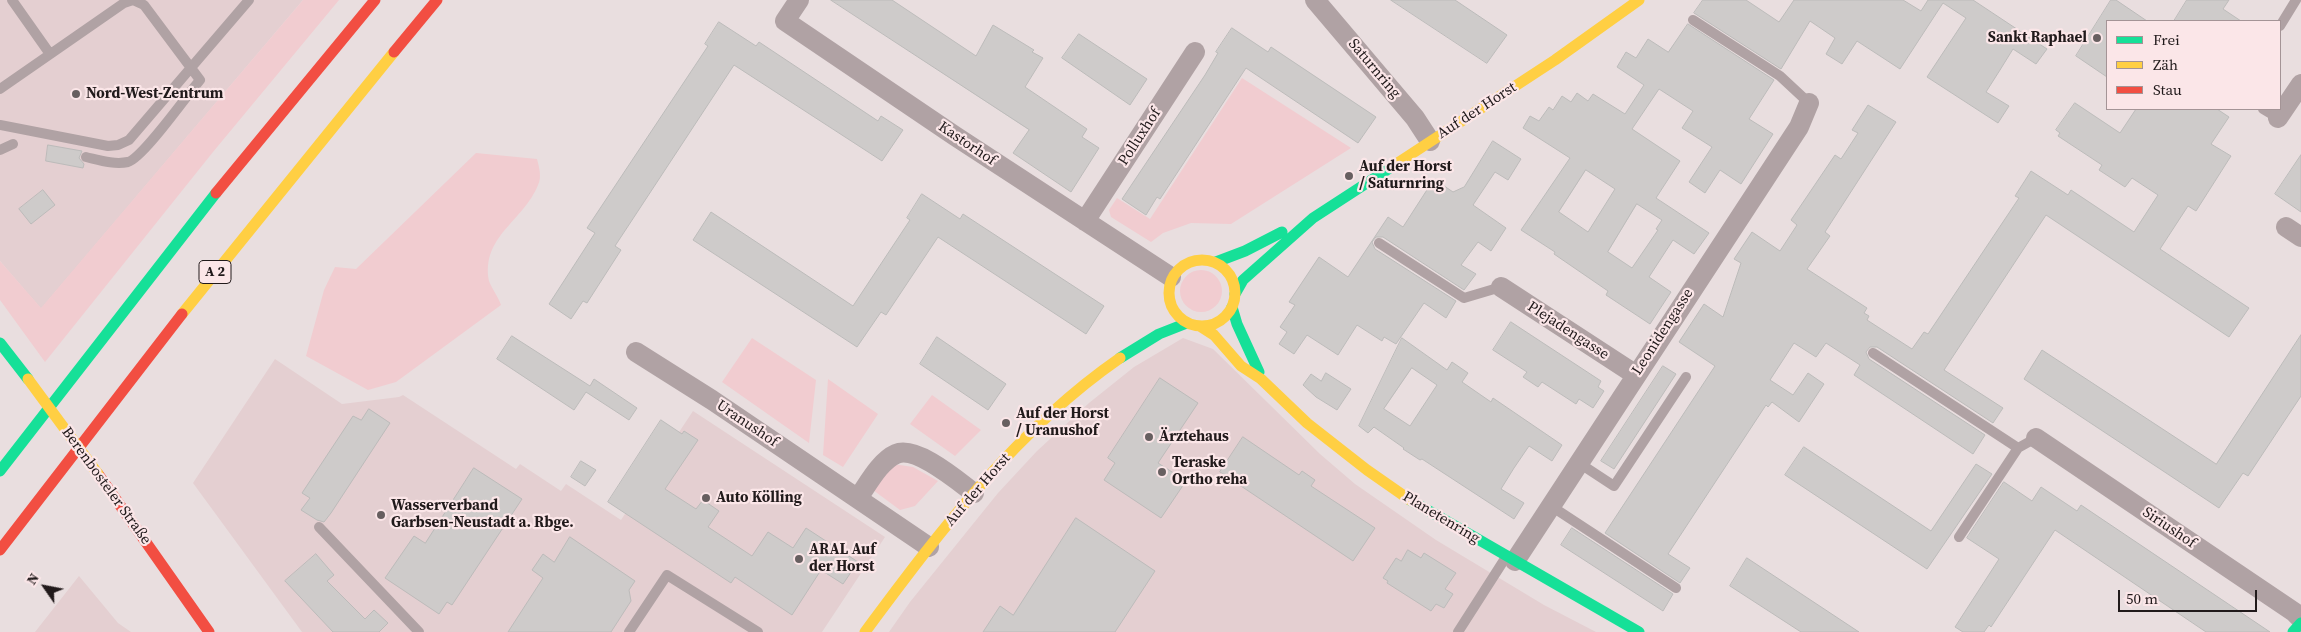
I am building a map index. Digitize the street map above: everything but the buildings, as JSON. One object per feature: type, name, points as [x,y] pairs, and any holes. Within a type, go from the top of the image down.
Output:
[{"type":"main road","points":[[0,471],[197,216],[374,0]]},
{"type":"main road","name":"A 2","points":[[0,550],[189,305],[437,0]]},
{"type":"main road","name":"Auf der Horst","points":[[1216,262],[1245,251],[1313,218],[1555,60],[1638,0]]},
{"type":"main road","name":"Auf der Horst","points":[[1235,294],[1243,280],[1313,218]]},
{"type":"main road","points":[[1159,306],[1170,284],[1179,268],[1190,261],[1204,259],[1216,262],[1227,270],[1233,281],[1235,294],[1232,307],[1224,318],[1213,324],[1200,326],[1187,323],[1177,315],[1170,304],[1170,284]]},
{"type":"main road","name":"Planetenring","points":[[1232,307],[1235,321],[1254,357],[1261,379]]},
{"type":"main road","name":"Auf der Horst","points":[[1108,365],[1154,336],[1175,326],[1187,323]]},
{"type":"main road","name":"Planetenring","points":[[1200,326],[1214,335],[1241,366],[1261,379],[1307,423],[1367,470],[1422,508],[1639,632]]},
{"type":"main road","name":"Auf der Horst","points":[[865,632],[929,547],[974,493],[1038,426],[1108,365],[1132,338]]},
{"type":"main road","name":"Berenbosteler Straße","points":[[0,343],[98,474],[209,632]]},
{"type":"main road","points":[[2293,632],[2301,623]]},
{"type":"street","name":"Kastorhof","points":[[799,0],[785,21],[1085,221],[1170,284]]},
{"type":"street","name":"Saturnring","points":[[1315,0],[1415,118],[1430,141]]},
{"type":"street","name":"Polluxhof","points":[[1085,221],[1196,52]]},
{"type":"street","points":[[2281,104],[2301,84]]},
{"type":"street","name":"Leonidengasse","points":[[1511,559],[1551,506],[1579,464],[1799,127],[1809,102]]},
{"type":"street","name":"Plejadengasse","points":[[1501,287],[1636,376]]},
{"type":"street","name":"Uranushof","points":[[636,352],[929,547]]},
{"type":"street","name":"Siriushof","points":[[2036,438],[2294,612],[2301,619]]},
{"type":"street","points":[[858,498],[889,458],[897,453],[907,452],[926,460],[974,493]]},
{"type":"lane","points":[[12,0],[50,54]]},
{"type":"lane","points":[[0,89],[124,3],[133,0],[144,6],[200,80],[143,150],[130,161],[115,163],[86,157]]},
{"type":"lane","points":[[0,125],[108,146],[118,145],[129,140],[249,0]]},
{"type":"lane","points":[[2281,24],[2296,0]]},
{"type":"lane","points":[[1694,20],[1780,76],[1809,102]]},
{"type":"lane","points":[[0,150],[13,144]]},
{"type":"lane","points":[[1379,243],[1464,298],[1501,287]]},
{"type":"lane","points":[[1873,352],[2018,448]]},
{"type":"lane","points":[[1579,464],[1614,486],[1686,377]]},
{"type":"lane","points":[[1959,538],[2018,448],[2036,438]]},
{"type":"lane","points":[[1551,506],[1676,588]]},
{"type":"lane","points":[[319,527],[419,632]]},
{"type":"lane","points":[[1458,632],[1511,559]]},
{"type":"lane","points":[[629,632],[667,575],[758,632]]},
{"type":"shaded area","points":[[0,0],[303,0],[41,309],[0,261]]},
{"type":"shaded area","points":[[303,0],[339,0],[213,152],[45,362],[0,300],[0,261],[41,308]]},
{"type":"shaded area","points":[[1242,78],[1351,148],[1231,224],[1191,223],[1163,233],[1151,242],[1111,217],[1109,210],[1117,198],[1150,219]]},
{"type":"shaded area","points":[[476,153],[537,159],[540,175],[539,182],[531,198],[505,230],[491,252],[488,265],[489,281],[501,305],[396,382],[368,390],[306,356],[324,290],[335,267],[356,269]]},
{"type":"shaded area","points":[[1201,270],[1216,276],[1222,291],[1216,306],[1201,312],[1186,306],[1180,291],[1186,276]]},
{"type":"shaded area","points":[[752,338],[816,380],[809,443],[722,382]]},
{"type":"shaded area","points":[[1183,338],[1213,349],[1320,454],[1355,484],[1436,540],[1544,605],[1596,632],[889,632],[910,602],[998,493],[1037,451],[1089,403],[1134,367]]},
{"type":"shaded area","points":[[275,359],[342,404],[403,395],[516,469],[520,464],[561,491],[566,484],[621,520],[693,411],[885,537],[822,632],[302,632],[193,483]]},
{"type":"shaded area","points":[[828,379],[878,414],[843,467],[823,455]]},
{"type":"shaded area","points":[[932,395],[981,430],[955,456],[910,424]]},
{"type":"shaded area","points":[[893,464],[913,467],[938,481],[915,506],[900,510],[873,490]]},
{"type":"shaded area","points":[[79,576],[118,623],[131,632],[35,632]]},
{"type":"traffic: fast","points":[[1235,294],[1243,280],[1313,218],[1393,166]]},
{"type":"traffic: fast","points":[[0,471],[216,193]]},
{"type":"traffic: fast","points":[[1216,262],[1245,251],[1282,232]]},
{"type":"traffic: fast","points":[[1232,307],[1237,324],[1259,372]]},
{"type":"traffic: fast","points":[[1120,358],[1159,334],[1187,323]]},
{"type":"traffic: fast","points":[[0,343],[28,379]]},
{"type":"traffic: fast","points":[[1410,500],[1639,632]]},
{"type":"traffic: fast","points":[[2293,632],[2301,623]]},
{"type":"traffic: slow","points":[[1393,166],[1555,60],[1639,0]]},
{"type":"traffic: slow","points":[[182,314],[394,52]]},
{"type":"traffic: slow","points":[[1208,260],[1226,269],[1233,280],[1235,293],[1233,306],[1226,317],[1215,324],[1196,326],[1178,317],[1171,306],[1169,287],[1178,269],[1189,262],[1208,260]]},
{"type":"traffic: slow","points":[[1200,326],[1214,335],[1241,366],[1261,379],[1307,423],[1367,470],[1410,500]]},
{"type":"traffic: slow","points":[[865,632],[951,520],[1013,450],[1082,386],[1120,358]]},
{"type":"traffic: slow","points":[[28,379],[98,474]]},
{"type":"traffic: jam","points":[[216,193],[375,0]]},
{"type":"traffic: jam","points":[[394,52],[437,0]]},
{"type":"traffic: jam","points":[[0,550],[182,314]]},
{"type":"traffic: jam","points":[[98,474],[209,632]]},
{"type":"place","name":"Sankt Raphael","points":[[2097,38]]},
{"type":"place","name":"Nord-West-Zentrum","points":[[76,94]]},
{"type":"place","name":"Auf der Horst / Saturnring","points":[[1349,176]]},
{"type":"place","name":"Auf der Horst / Uranushof","points":[[1006,423]]},
{"type":"place","name":"Ärztehaus","points":[[1149,437]]},
{"type":"place","name":"Teraske Ortho reha","points":[[1162,472]]},
{"type":"place","name":"Auto Kölling","points":[[706,498]]},
{"type":"place","name":"Wasserverband Garbsen-Neustadt a. Rbge.","points":[[381,515]]},
{"type":"place","name":"ARAL Auf der Horst","points":[[799,559]]}]
